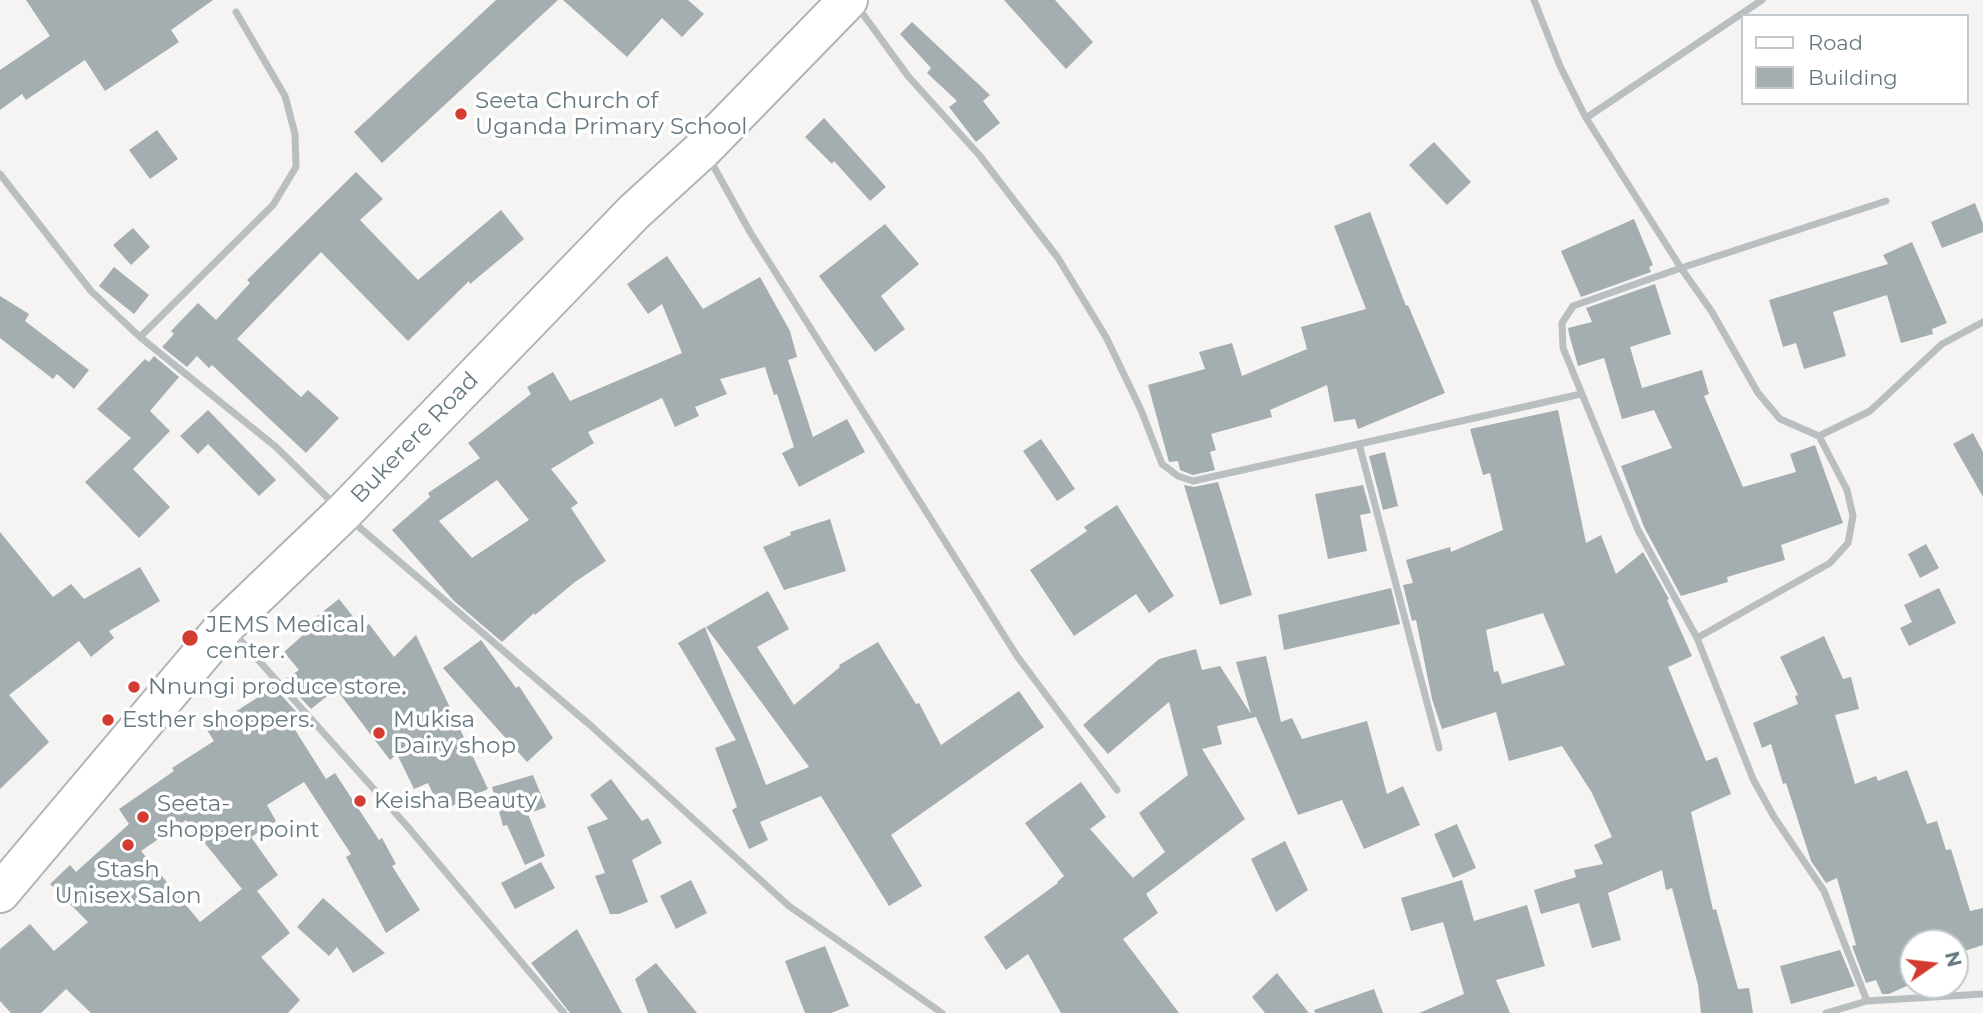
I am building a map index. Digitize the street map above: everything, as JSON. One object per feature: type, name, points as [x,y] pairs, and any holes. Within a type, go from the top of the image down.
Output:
[{"type":"main road","name":"Bukerere Road","points":[[0,893],[226,625],[343,513],[634,212],[704,148],[850,0]]},
{"type":"street","points":[[850,0],[908,76],[980,156],[1058,258],[1107,337],[1141,410],[1162,464],[1178,476],[1193,481],[1581,394]]},
{"type":"street","points":[[1534,0],[1560,66],[1587,118],[1681,268],[1712,312],[1758,393],[1780,419],[1819,436],[1847,490],[1853,516],[1848,543],[1830,563],[1697,638]]},
{"type":"street","points":[[1587,118],[1762,0]]},
{"type":"street","points":[[140,337],[273,205],[296,167],[295,134],[285,96],[236,12]]},
{"type":"street","points":[[704,148],[764,254],[1017,656],[1117,790]]},
{"type":"street","points":[[0,174],[91,291],[140,337],[276,447],[343,513],[590,724],[789,906],[942,1013]]},
{"type":"street","points":[[1867,1001],[1824,891],[1774,817],[1753,779],[1697,638],[1638,530],[1563,348],[1562,323],[1573,306],[1886,201]]},
{"type":"street","points":[[1819,436],[1870,411],[1942,344],[1983,322]]},
{"type":"street","points":[[1359,444],[1439,748]]},
{"type":"street","points":[[226,625],[407,825],[564,1013]]},
{"type":"street","points":[[1826,1013],[1867,1001],[1983,994]]},
{"type":"building","points":[[26,0],[213,0],[171,30],[179,42],[105,91],[85,60],[26,100],[22,94],[0,110],[0,70],[50,36]]},
{"type":"building","points":[[496,0],[558,0],[382,163],[354,132]]},
{"type":"building","points":[[563,0],[688,0],[704,14],[682,37],[662,18],[627,57]]},
{"type":"building","points":[[1004,0],[1055,0],[1093,42],[1066,69]]},
{"type":"building","points":[[912,22],[990,95],[983,101],[1000,123],[976,142],[949,107],[957,101],[927,73],[931,68],[900,34]]},
{"type":"building","points":[[824,118],[886,187],[870,201],[834,161],[832,164],[805,137]]},
{"type":"building","points":[[157,130],[178,159],[150,179],[129,150]]},
{"type":"building","points":[[1434,142],[1471,182],[1447,205],[1409,165]]},
{"type":"building","points":[[356,172],[383,199],[360,220],[418,280],[501,210],[524,239],[470,284],[469,281],[408,341],[321,252],[237,339],[301,397],[308,390],[339,418],[306,453],[212,365],[209,368],[197,356],[187,367],[162,347],[174,334],[171,331],[198,303],[216,320],[250,283],[247,280]]},
{"type":"building","points":[[1975,203],[1983,224],[1983,232],[1942,248],[1931,222]]},
{"type":"building","points":[[1370,212],[1406,306],[1408,305],[1445,393],[1358,429],[1355,419],[1334,422],[1327,385],[1270,410],[1272,417],[1211,434],[1216,450],[1210,452],[1215,470],[1193,475],[1180,470],[1178,461],[1169,462],[1148,385],[1205,369],[1199,352],[1232,343],[1242,376],[1307,349],[1301,327],[1366,309],[1334,226]]},
{"type":"building","points":[[1634,219],[1653,265],[1649,267],[1651,272],[1581,297],[1561,251]]},
{"type":"building","points":[[885,224],[919,264],[881,296],[905,329],[875,352],[819,276]]},
{"type":"building","points":[[133,228],[150,247],[131,265],[113,245]]},
{"type":"building","points":[[1912,242],[1947,323],[1932,329],[1933,334],[1901,343],[1887,295],[1833,312],[1846,356],[1804,369],[1796,343],[1783,347],[1769,300],[1888,264],[1883,255]]},
{"type":"building","points":[[667,256],[703,309],[760,277],[790,331],[797,357],[788,360],[813,437],[847,419],[865,452],[799,487],[782,453],[794,447],[765,367],[720,379],[727,394],[695,407],[699,416],[675,427],[662,398],[588,432],[594,443],[551,469],[578,503],[571,508],[606,561],[535,615],[534,613],[502,642],[453,600],[392,530],[430,497],[428,493],[480,458],[468,443],[531,394],[527,387],[553,372],[570,401],[682,353],[662,304],[648,314],[627,284]],"holes":[[[497,480],[529,520],[472,558],[439,521]]]},
{"type":"building","points":[[114,267],[149,295],[134,314],[99,286]]},
{"type":"building","points":[[1655,284],[1671,334],[1630,347],[1642,388],[1702,370],[1709,394],[1704,396],[1743,487],[1796,472],[1790,454],[1815,445],[1843,523],[1781,545],[1785,560],[1727,577],[1728,582],[1681,596],[1644,527],[1621,466],[1672,448],[1654,410],[1622,419],[1604,358],[1578,366],[1568,328],[1592,322],[1586,308]]},
{"type":"building","points":[[0,296],[29,314],[25,321],[89,370],[74,389],[57,374],[53,379],[0,338]]},
{"type":"building","points":[[154,356],[179,377],[150,411],[170,431],[133,469],[170,507],[139,538],[85,482],[131,438],[97,409],[145,359],[149,362]]},
{"type":"building","points":[[208,410],[276,480],[259,496],[208,444],[198,454],[180,436]]},
{"type":"building","points":[[1558,410],[1586,543],[1601,535],[1616,574],[1643,552],[1669,599],[1667,600],[1692,656],[1668,667],[1706,761],[1717,757],[1731,794],[1691,812],[1713,910],[1716,909],[1738,989],[1749,988],[1753,1013],[1701,1013],[1698,985],[1672,888],[1666,890],[1662,870],[1608,893],[1621,940],[1592,948],[1579,903],[1541,914],[1534,890],[1576,877],[1574,870],[1603,864],[1594,845],[1612,837],[1592,793],[1562,746],[1509,761],[1496,712],[1442,729],[1432,699],[1416,620],[1412,621],[1403,585],[1413,583],[1406,560],[1450,547],[1451,552],[1503,530],[1490,473],[1483,475],[1470,429]],"holes":[[[1543,613],[1565,665],[1502,684],[1498,671],[1494,672],[1486,630]]]},
{"type":"building","points":[[1973,433],[1983,452],[1983,497],[1953,444]]},
{"type":"building","points":[[1041,439],[1075,489],[1057,501],[1023,451]]},
{"type":"building","points":[[1385,452],[1398,506],[1383,510],[1369,456]]},
{"type":"building","points":[[1218,482],[1252,595],[1220,605],[1184,485],[1194,487]]},
{"type":"building","points":[[1363,485],[1371,513],[1360,515],[1367,551],[1328,559],[1315,494]]},
{"type":"building","points":[[1117,505],[1174,596],[1149,613],[1136,594],[1074,636],[1030,570],[1087,531],[1084,527]]},
{"type":"building","points":[[830,519],[846,571],[784,590],[763,547],[791,535],[790,532]]},
{"type":"building","points":[[0,532],[53,597],[71,584],[84,599],[140,567],[160,601],[109,631],[114,638],[91,657],[79,641],[9,695],[49,742],[0,789]]},
{"type":"building","points":[[1926,544],[1939,568],[1920,578],[1908,554]]},
{"type":"building","points":[[1391,588],[1400,624],[1284,650],[1278,615]]},
{"type":"building","points":[[1939,588],[1956,623],[1909,646],[1900,628],[1912,622],[1904,605]]},
{"type":"building","points":[[768,591],[789,629],[757,647],[794,705],[840,667],[839,665],[878,642],[916,704],[919,703],[941,745],[1019,691],[1044,727],[891,835],[922,886],[889,906],[821,796],[760,822],[768,840],[749,849],[732,810],[737,807],[715,748],[736,740],[678,643],[705,627],[766,785],[809,767],[706,627]]},
{"type":"building","points":[[339,599],[363,629],[369,624],[394,657],[416,635],[488,789],[441,811],[428,783],[414,789],[397,754],[390,760],[336,689],[311,709],[284,680],[299,670],[284,652],[312,627],[308,623]]},
{"type":"building","points":[[1824,636],[1843,679],[1851,677],[1859,709],[1835,715],[1855,784],[1876,776],[1878,781],[1907,770],[1927,824],[1937,821],[1946,850],[1951,849],[1970,911],[1983,908],[1983,945],[1969,950],[1969,929],[1899,929],[1899,989],[1889,994],[1882,994],[1876,980],[1866,983],[1852,946],[1856,945],[1837,878],[1826,883],[1811,861],[1771,744],[1762,748],[1753,723],[1798,704],[1795,696],[1798,695],[1780,657]]},
{"type":"building","points":[[481,640],[516,688],[519,686],[553,738],[527,762],[443,668]]},
{"type":"building","points":[[1196,649],[1202,670],[1220,666],[1251,714],[1236,662],[1266,656],[1281,722],[1292,718],[1302,739],[1367,721],[1387,794],[1403,786],[1420,825],[1364,849],[1342,800],[1298,815],[1256,717],[1217,726],[1222,744],[1202,749],[1245,819],[1146,894],[1158,913],[1123,939],[1179,1013],[1061,1013],[1028,954],[1006,970],[984,937],[1064,876],[1025,823],[1081,782],[1106,817],[1090,829],[1133,878],[1165,852],[1139,813],[1188,775],[1169,702],[1108,754],[1083,725],[1159,659]]},
{"type":"building","points":[[274,687],[301,717],[300,721],[292,725],[326,779],[335,773],[379,840],[382,838],[396,864],[392,866],[420,910],[386,933],[346,857],[351,854],[304,782],[267,805],[276,821],[251,837],[278,875],[257,891],[290,933],[261,957],[300,1000],[288,1013],[91,1013],[66,989],[41,1013],[11,1013],[0,1001],[0,949],[30,924],[54,951],[88,922],[50,884],[70,865],[76,872],[129,824],[119,809],[174,771],[172,768],[214,741],[207,730]],"holes":[[[186,820],[242,889],[200,922],[141,851]]]},
{"type":"building","points":[[533,775],[546,807],[528,814],[545,856],[525,865],[507,825],[503,826],[492,787]]},
{"type":"building","points":[[611,779],[642,821],[648,818],[662,843],[632,860],[648,902],[619,914],[610,914],[595,876],[605,873],[587,827],[608,819],[590,795]]},
{"type":"building","points":[[1457,824],[1476,868],[1453,878],[1434,834]]},
{"type":"building","points":[[1285,841],[1308,890],[1276,912],[1251,859]]},
{"type":"building","points":[[541,862],[555,888],[515,909],[501,883]]},
{"type":"building","points":[[691,880],[707,913],[676,929],[660,896]]},
{"type":"building","points":[[1462,880],[1474,921],[1527,905],[1545,966],[1496,980],[1510,1013],[1419,1013],[1464,994],[1443,922],[1411,931],[1401,898]]},
{"type":"building","points":[[323,898],[385,953],[353,973],[337,947],[329,956],[297,927]]},
{"type":"building","points":[[577,929],[622,1013],[570,1013],[531,963]]},
{"type":"building","points":[[825,946],[849,1006],[831,1013],[805,1013],[785,961]]},
{"type":"building","points":[[1840,950],[1855,986],[1791,1004],[1780,966]]},
{"type":"building","points":[[656,963],[697,1013],[648,1013],[635,979]]},
{"type":"building","points":[[1277,973],[1309,1013],[1265,1013],[1252,997]]},
{"type":"building","points":[[1374,989],[1383,1013],[1315,1013],[1314,1010]]},
{"type":"place","name":"Seeta Church of Uganda Primary School","points":[[461,114]]},
{"type":"place","name":"JEMS Medical center.","points":[[190,638]]},
{"type":"place","name":"Nnungi produce store.","points":[[134,687]]},
{"type":"place","name":"Esther shoppers.","points":[[108,720]]},
{"type":"place","name":"Mukisa Dairy shop","points":[[379,733]]},
{"type":"place","name":"Keisha Beauty","points":[[360,801]]},
{"type":"place","name":"Seeta- shopper point","points":[[143,817]]},
{"type":"place","name":"Stash Unisex Salon","points":[[128,845]]}]
